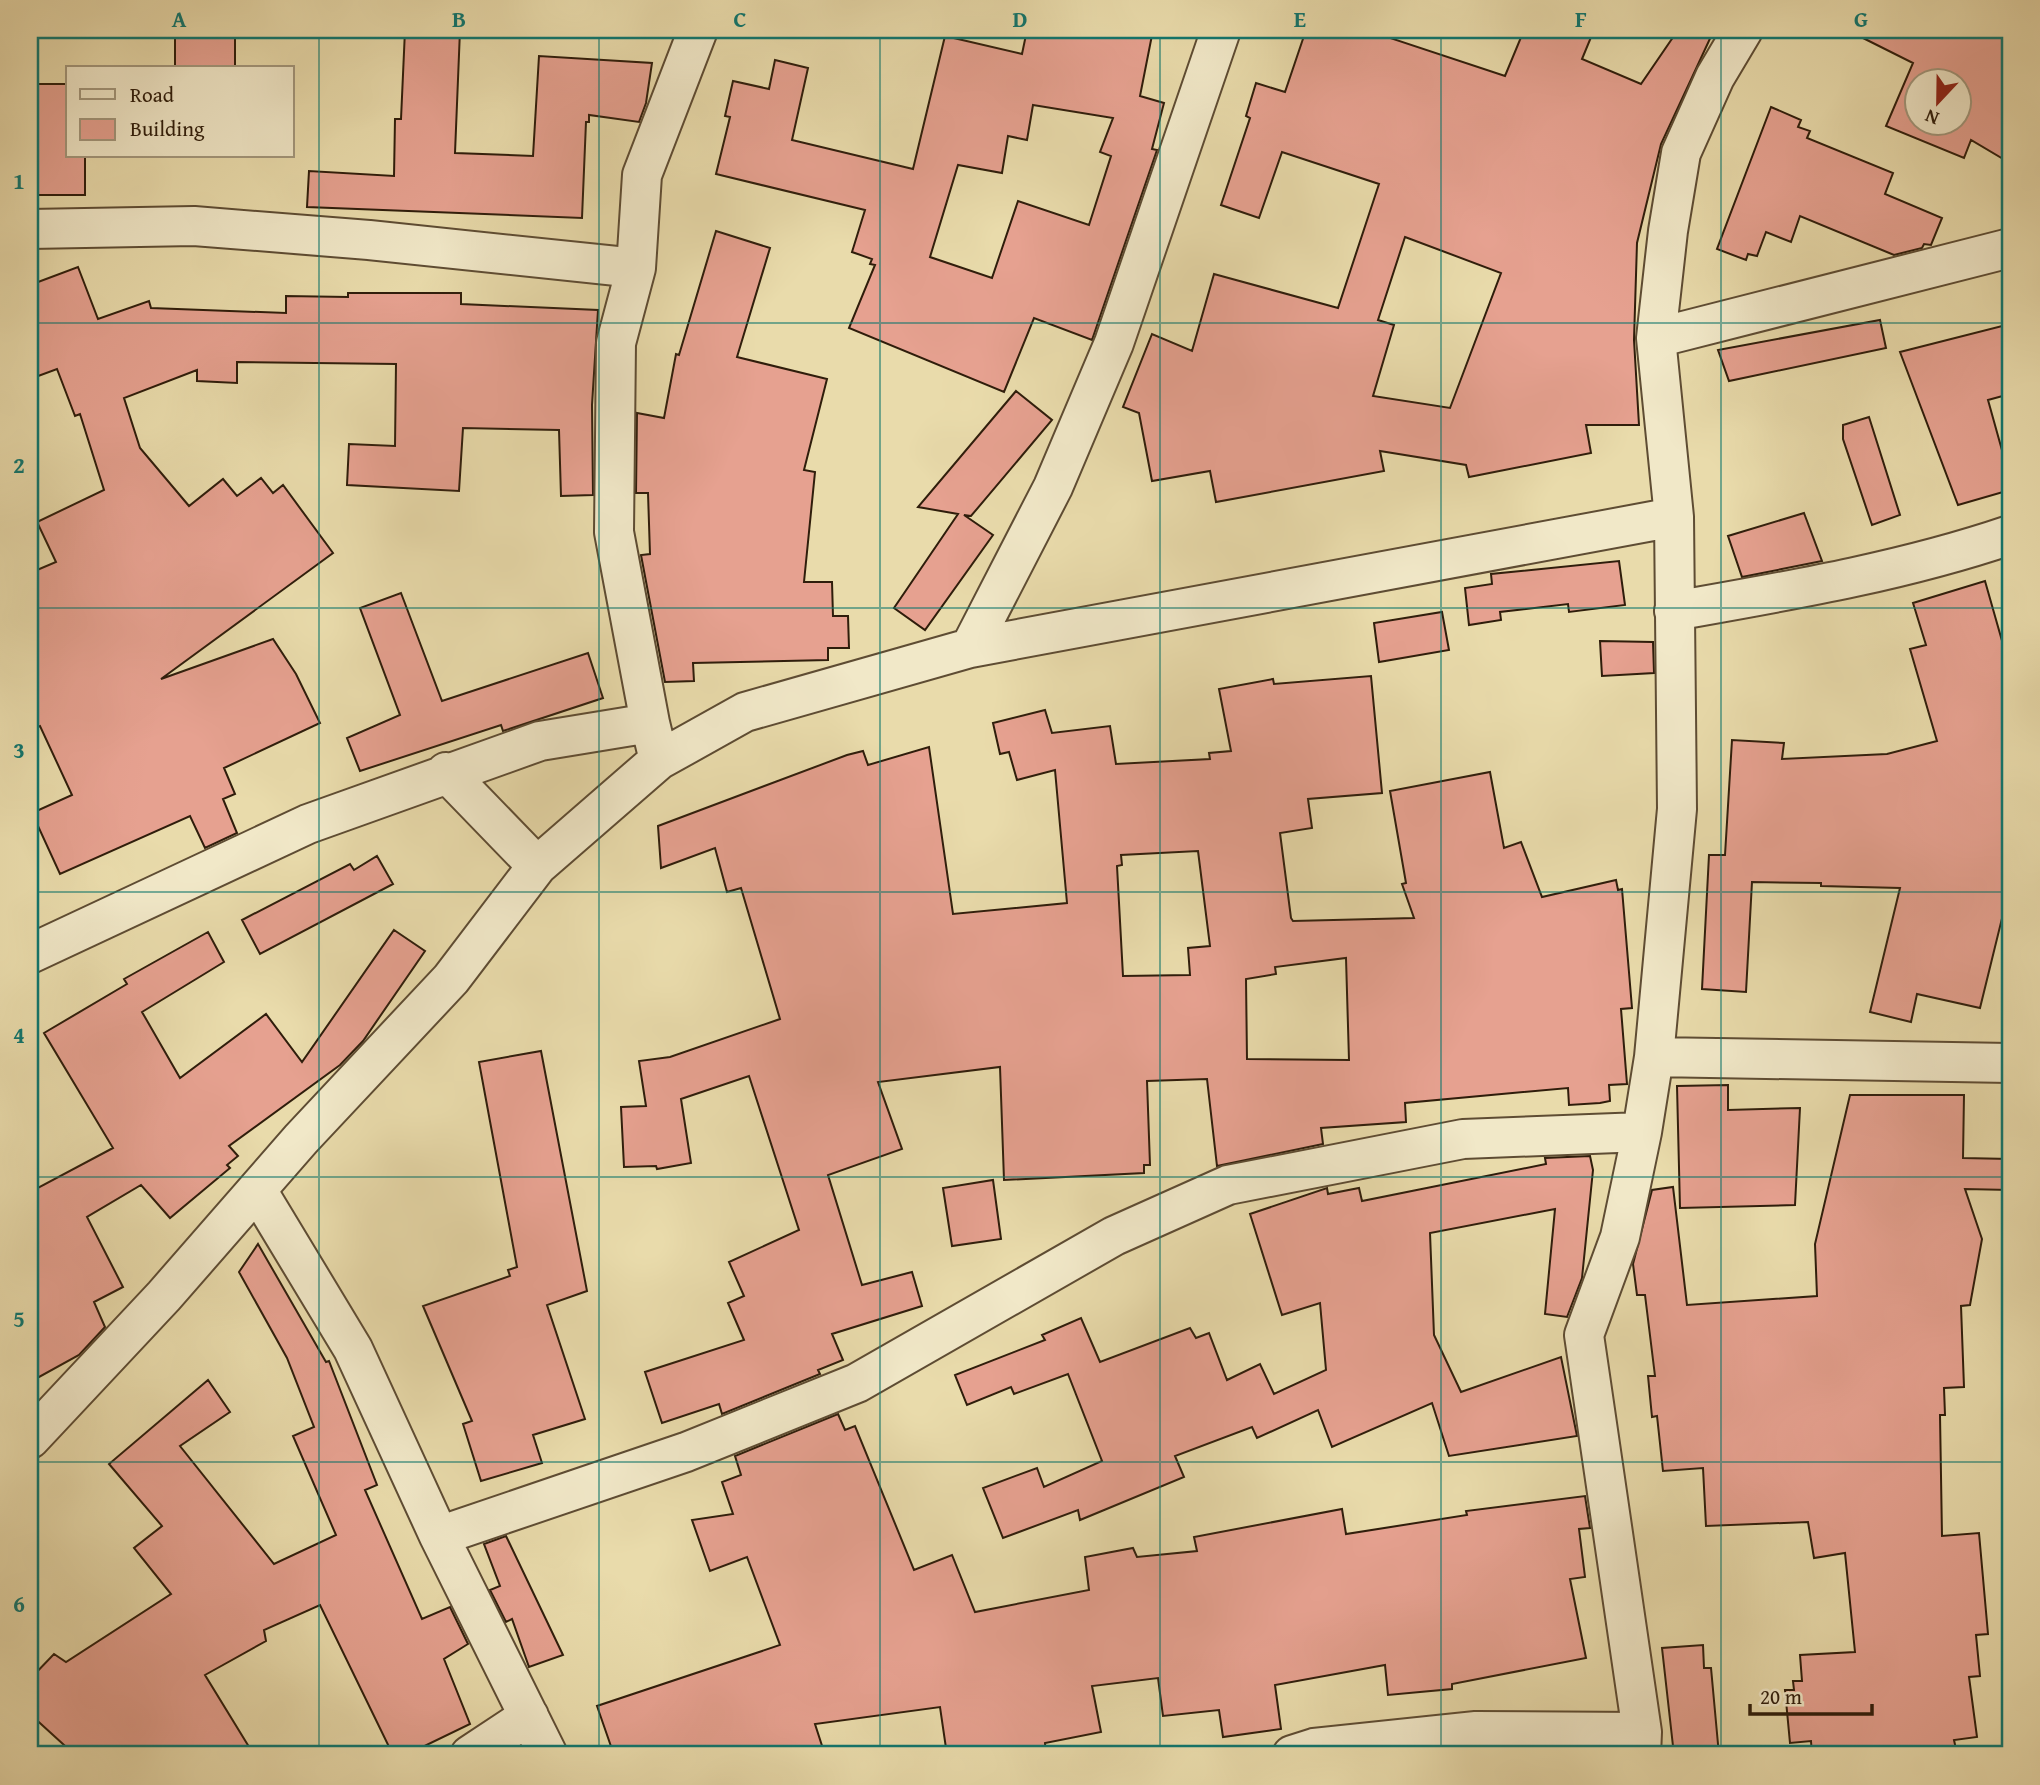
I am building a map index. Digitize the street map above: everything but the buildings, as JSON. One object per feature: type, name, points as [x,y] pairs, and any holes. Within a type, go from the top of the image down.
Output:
[{"type":"street","points":[[659,760],[614,532],[616,343],[636,268],[642,174],[698,30]]},
{"type":"street","points":[[970,648],[1054,487],[1114,343],[1221,30]]},
{"type":"street","points":[[1292,1755],[1314,1748],[1476,1731],[1642,1744],[1584,1335],[1620,1237],[1642,1132],[1654,1057],[1677,808],[1674,517],[1656,338],[1668,231],[1681,153],[1715,77],[1743,30]]},
{"type":"street","points":[[30,229],[194,226],[636,268]]},
{"type":"street","points":[[1656,338],[2010,248]]},
{"type":"street","points":[[30,1439],[164,1296],[257,1190],[451,979],[537,866],[659,760],[744,712],[970,648],[1674,517]]},
{"type":"street","points":[[1674,611],[1837,582],[1957,553],[2010,535]]},
{"type":"street","points":[[30,954],[307,824],[446,772],[540,741],[650,723]]},
{"type":"street","points":[[446,772],[537,866]]},
{"type":"street","points":[[1654,1057],[2010,1063]]},
{"type":"street","points":[[439,1536],[686,1452],[857,1383],[1114,1236],[1228,1185],[1463,1139],[1642,1132]]},
{"type":"street","points":[[257,1190],[353,1349],[439,1536],[548,1755]]},
{"type":"street","points":[[471,1755],[529,1716]]}]
